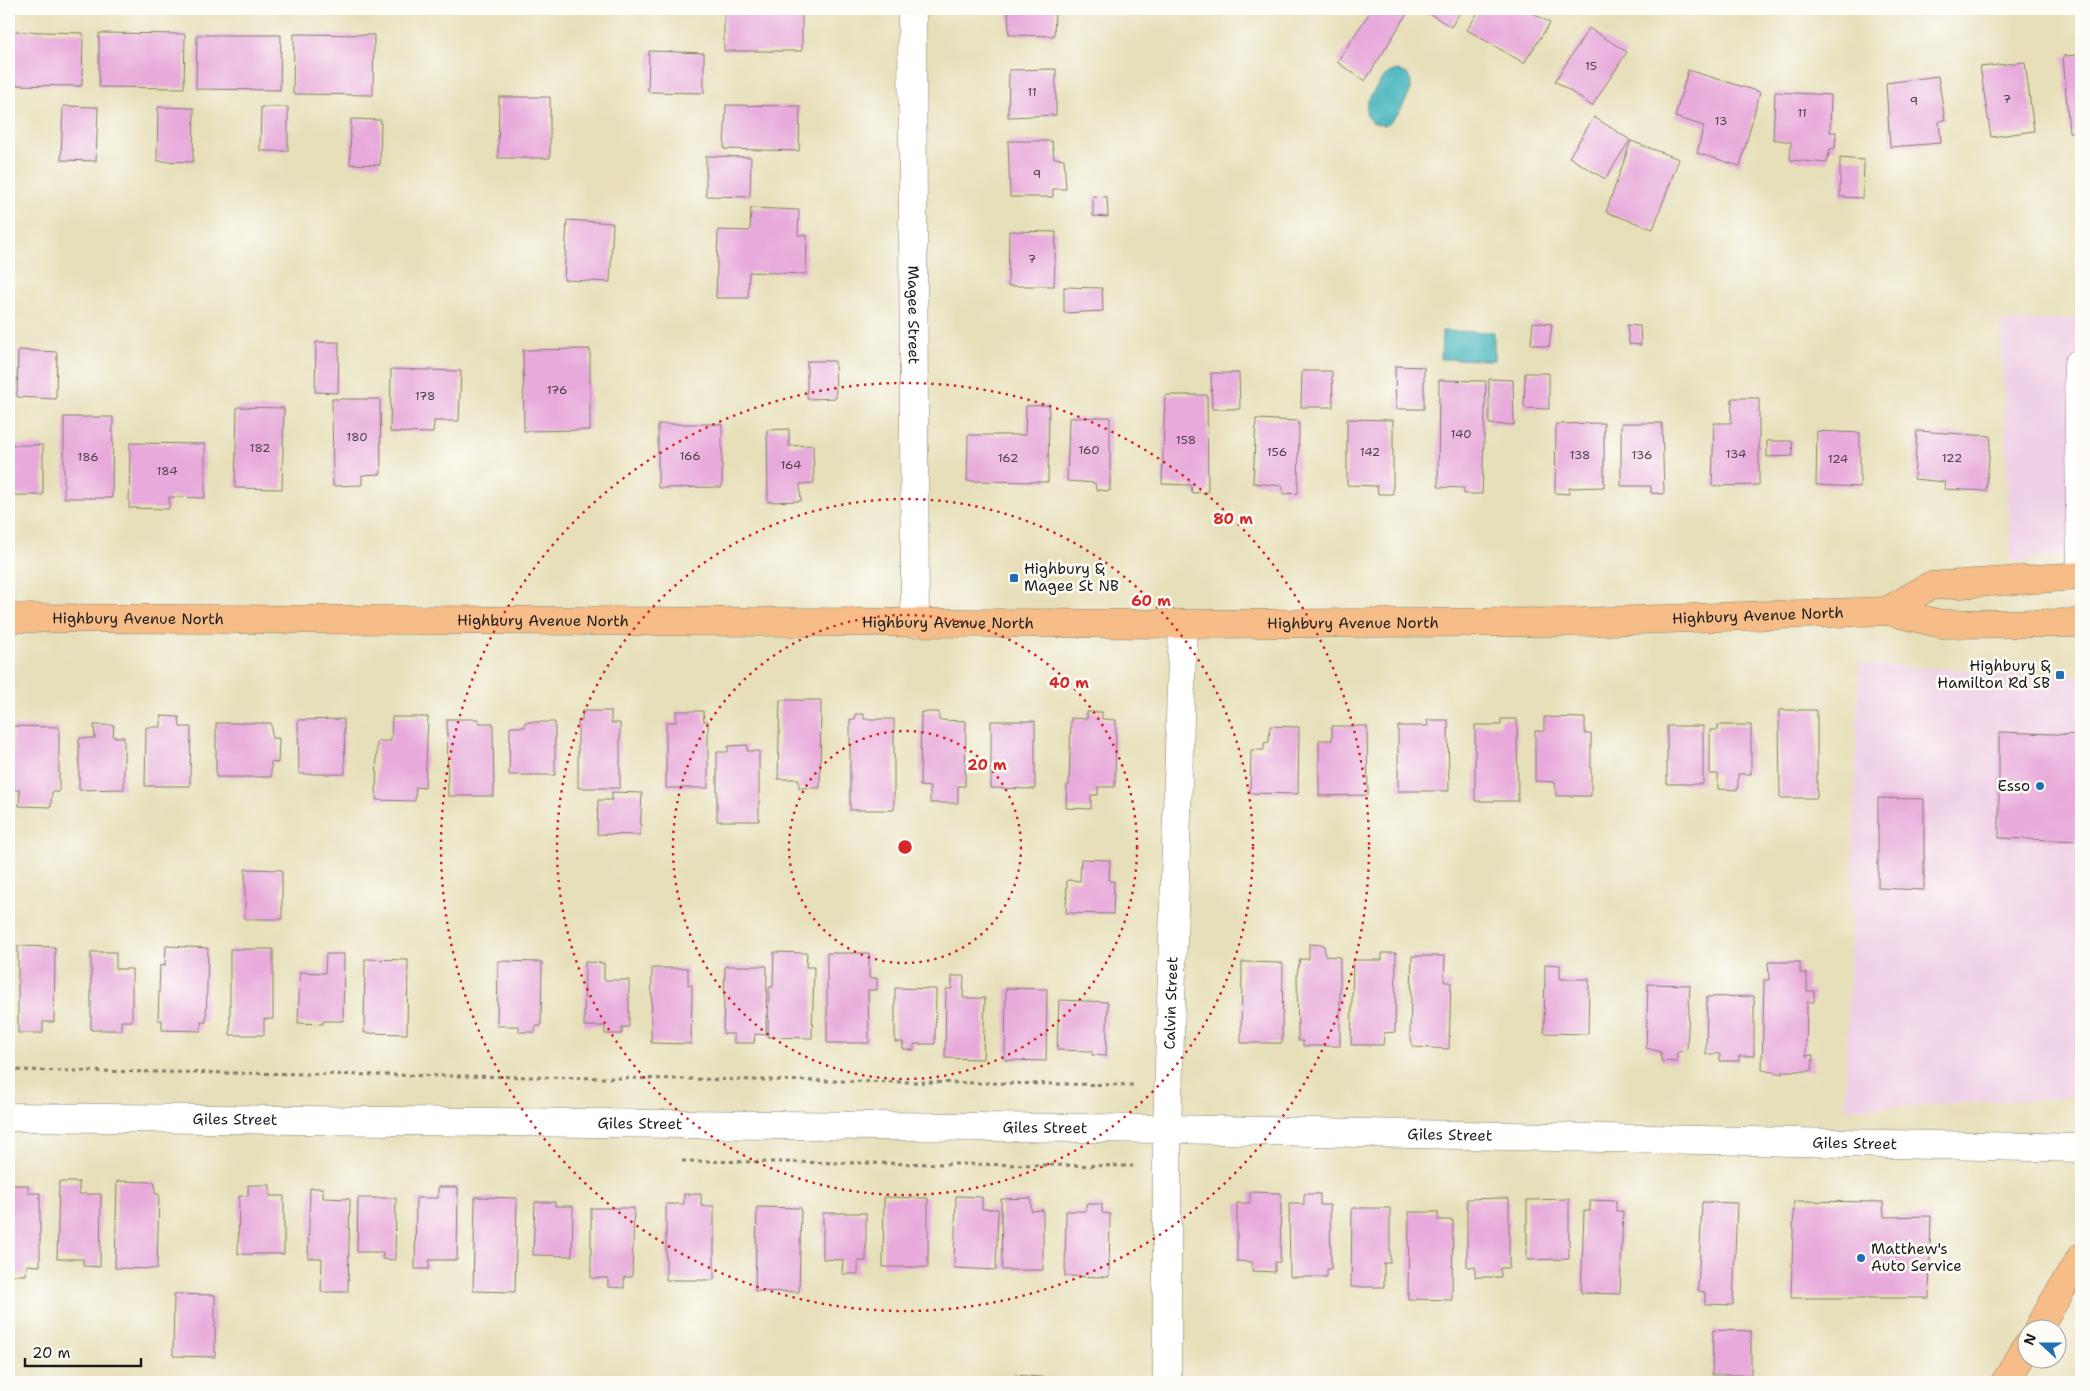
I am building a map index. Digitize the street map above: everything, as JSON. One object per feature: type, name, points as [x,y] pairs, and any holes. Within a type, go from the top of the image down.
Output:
[{"type":"main road","name":"Highbury Avenue North","points":[[1887,611],[1930,586],[2081,576]]},
{"type":"main road","name":"Highbury Avenue North","points":[[9,618],[1183,624],[1581,622],[1887,611],[1942,624],[2081,623]]},
{"type":"main road","points":[[2044,1318],[2081,1257]]},
{"type":"main road","points":[[2005,1382],[2018,1361]]},
{"type":"street","name":"Magee Street","points":[[912,9],[915,623]]},
{"type":"street","points":[[2078,364],[2081,576]]},
{"type":"street","name":"Calvin Street","points":[[1167,1382],[1167,1129],[1183,624]]},
{"type":"street","name":"Giles Street","points":[[9,1117],[1167,1129],[2081,1148]]},
{"type":"path","points":[[9,1070],[1140,1085]]},
{"type":"shaded area","points":[[2081,319],[2081,554],[2011,562],[2000,322]]},
{"type":"shaded area","points":[[1859,664],[2081,676],[2081,1097],[1845,1109]]},
{"type":"water","points":[[1398,70],[1407,74],[1411,84],[1402,108],[1393,119],[1384,125],[1373,122],[1369,119],[1366,111],[1369,99],[1384,78]]},
{"type":"water","points":[[1442,331],[1494,332],[1494,360],[1441,359]]},
{"type":"building","points":[[724,9],[802,9],[802,51],[724,51]]},
{"type":"building","points":[[1008,9],[1055,9],[1054,36],[1009,35]]},
{"type":"building","points":[[1372,9],[1410,9],[1365,81],[1337,62]]},
{"type":"building","points":[[1422,9],[1462,9],[1451,27]]},
{"type":"building","points":[[1480,9],[1526,9],[1550,23],[1524,63],[1467,30]]},
{"type":"building","points":[[1589,28],[1627,52],[1592,106],[1555,81]]},
{"type":"building","points":[[9,31],[83,33],[82,86],[9,85]]},
{"type":"building","points":[[99,33],[185,34],[184,88],[99,87]]},
{"type":"building","points":[[294,34],[374,35],[373,95],[293,94]]},
{"type":"building","points":[[197,35],[281,35],[280,90],[196,89]]},
{"type":"building","points":[[649,51],[704,53],[704,93],[648,92]]},
{"type":"building","points":[[2081,55],[2081,131],[2069,132],[2063,56]]},
{"type":"building","points":[[2025,62],[2034,131],[1991,137],[1980,67]]},
{"type":"building","points":[[1056,69],[1056,115],[1008,117],[1009,70]]},
{"type":"building","points":[[1688,70],[1760,92],[1740,166],[1697,153],[1704,126],[1675,117]]},
{"type":"building","points":[[1938,76],[1945,120],[1939,121],[1941,143],[1890,147],[1886,83]]},
{"type":"building","points":[[1775,92],[1831,95],[1830,132],[1836,132],[1835,148],[1830,149],[1827,163],[1790,160],[1791,142],[1773,139]]},
{"type":"building","points":[[499,97],[550,97],[550,158],[498,158]]},
{"type":"building","points":[[726,105],[800,106],[799,151],[724,149]]},
{"type":"building","points":[[63,106],[98,107],[96,161],[61,160]]},
{"type":"building","points":[[158,107],[194,108],[193,162],[157,161]]},
{"type":"building","points":[[261,107],[288,107],[288,151],[260,151]]},
{"type":"building","points":[[1594,117],[1630,140],[1605,179],[1569,157]]},
{"type":"building","points":[[351,119],[381,120],[380,165],[350,164]]},
{"type":"building","points":[[1008,141],[1052,141],[1054,158],[1064,159],[1066,189],[1053,189],[1053,197],[1010,197]]},
{"type":"building","points":[[1631,141],[1679,159],[1653,229],[1606,212]]},
{"type":"building","points":[[706,156],[751,157],[750,197],[706,196]]},
{"type":"building","points":[[1840,158],[1864,160],[1863,198],[1840,197]]},
{"type":"building","points":[[1093,196],[1107,197],[1108,217],[1093,216]]},
{"type":"building","points":[[751,208],[799,210],[798,235],[807,235],[806,274],[749,272],[748,298],[716,298],[718,230],[750,231]]},
{"type":"building","points":[[567,220],[613,223],[610,282],[564,280]]},
{"type":"building","points":[[1009,231],[1056,232],[1054,286],[1008,286]]},
{"type":"building","points":[[1064,287],[1102,288],[1103,311],[1064,313]]},
{"type":"building","points":[[1533,322],[1552,324],[1549,347],[1531,344]]},
{"type":"building","points":[[1627,325],[1640,326],[1641,345],[1629,344]]},
{"type":"building","points":[[316,342],[339,342],[338,393],[315,392]]},
{"type":"building","points":[[590,349],[590,430],[524,431],[523,350]]},
{"type":"building","points":[[18,350],[57,352],[56,399],[17,397]]},
{"type":"building","points":[[807,361],[835,361],[836,398],[807,399]]},
{"type":"building","points":[[1395,366],[1424,367],[1424,409],[1396,409]]},
{"type":"building","points":[[391,369],[461,371],[459,421],[434,421],[433,433],[390,432]]},
{"type":"building","points":[[1302,371],[1332,371],[1333,407],[1301,407]]},
{"type":"building","points":[[1211,373],[1239,373],[1240,409],[1212,409]]},
{"type":"building","points":[[1525,373],[1549,373],[1549,409],[1524,408]]},
{"type":"building","points":[[1489,379],[1513,380],[1514,425],[1489,424]]},
{"type":"building","points":[[1439,380],[1486,381],[1482,494],[1464,494],[1464,488],[1438,487]]},
{"type":"building","points":[[1165,395],[1207,395],[1208,492],[1192,493],[1191,485],[1162,484]]},
{"type":"building","points":[[1732,398],[1759,398],[1759,485],[1712,486],[1714,423],[1731,423]]},
{"type":"building","points":[[332,399],[380,399],[381,474],[362,475],[362,485],[333,486]]},
{"type":"building","points":[[1049,405],[1048,482],[967,481],[968,435],[1025,435],[1026,406]]},
{"type":"building","points":[[237,407],[284,408],[282,489],[235,488]]},
{"type":"building","points":[[64,417],[113,417],[112,498],[64,498]]},
{"type":"building","points":[[1110,417],[1110,491],[1096,490],[1095,483],[1067,481],[1069,418]]},
{"type":"building","points":[[1256,419],[1299,421],[1298,493],[1283,494],[1283,486],[1253,483]]},
{"type":"building","points":[[1347,419],[1393,420],[1393,494],[1378,494],[1377,486],[1347,485]]},
{"type":"building","points":[[1604,423],[1604,487],[1569,488],[1569,494],[1555,493],[1556,424]]},
{"type":"building","points":[[1621,423],[1662,423],[1664,494],[1651,493],[1651,486],[1621,486]]},
{"type":"building","points":[[658,424],[722,424],[722,487],[658,488]]},
{"type":"building","points":[[789,429],[789,446],[813,445],[814,483],[800,484],[801,501],[768,502],[767,430]]},
{"type":"building","points":[[1817,431],[1860,433],[1860,487],[1816,485]]},
{"type":"building","points":[[1917,431],[1991,436],[1986,491],[1944,489],[1945,482],[1914,479]]},
{"type":"building","points":[[1767,441],[1792,441],[1793,456],[1767,457]]},
{"type":"building","points":[[130,443],[205,444],[205,498],[169,497],[169,509],[129,508]]},
{"type":"building","points":[[9,445],[43,445],[43,495],[9,495]]},
{"type":"building","points":[[780,700],[821,700],[820,788],[799,788],[799,779],[778,779]]},
{"type":"building","points":[[1779,710],[1817,710],[1817,798],[1780,798]]},
{"type":"building","points":[[582,711],[611,711],[611,723],[620,723],[620,788],[578,788],[578,721],[582,721]]},
{"type":"building","points":[[676,711],[703,711],[704,721],[708,721],[708,788],[666,788],[666,722],[676,722]]},
{"type":"building","points":[[921,712],[939,712],[939,720],[966,721],[965,786],[958,786],[958,803],[930,803],[930,787],[920,786]]},
{"type":"building","points":[[1087,712],[1102,712],[1102,719],[1116,720],[1115,787],[1098,787],[1098,795],[1091,795],[1091,809],[1066,808],[1067,785],[1069,785],[1071,718],[1087,719]]},
{"type":"building","points":[[855,714],[864,714],[864,719],[894,719],[894,810],[850,810],[850,719],[855,719]]},
{"type":"building","points":[[161,716],[179,717],[180,727],[191,727],[190,786],[145,786],[146,727],[161,727]]},
{"type":"building","points":[[392,717],[428,717],[425,788],[416,787],[415,801],[376,800],[377,741],[391,741]]},
{"type":"building","points":[[1544,717],[1585,718],[1585,734],[1591,734],[1591,796],[1556,796],[1555,782],[1535,781],[1535,731],[1544,731]]},
{"type":"building","points":[[344,719],[345,774],[299,774],[298,720]]},
{"type":"building","points":[[447,719],[479,719],[479,723],[493,723],[494,796],[448,796]]},
{"type":"building","points":[[1501,719],[1517,719],[1518,801],[1475,801],[1475,725],[1501,725]]},
{"type":"building","points":[[1427,720],[1448,720],[1449,791],[1398,791],[1398,726],[1428,726]]},
{"type":"building","points":[[991,721],[1035,721],[1035,789],[991,788]]},
{"type":"building","points":[[525,722],[555,722],[555,775],[509,775],[510,727],[525,727]]},
{"type":"building","points":[[216,723],[271,723],[272,738],[279,738],[278,763],[271,762],[271,777],[216,777]]},
{"type":"building","points":[[94,725],[114,725],[113,737],[124,737],[124,789],[79,790],[79,738],[95,738]]},
{"type":"building","points":[[1718,725],[1751,725],[1751,774],[1738,774],[1738,790],[1718,789],[1718,774],[1710,774],[1710,730],[1718,730]]},
{"type":"building","points":[[13,726],[59,727],[59,792],[52,792],[51,807],[19,806],[20,790],[12,790]]},
{"type":"building","points":[[1270,726],[1299,727],[1298,794],[1250,793],[1251,750],[1264,750],[1264,743],[1269,742]]},
{"type":"building","points":[[1332,726],[1367,726],[1368,795],[1319,796],[1319,740],[1332,740]]},
{"type":"building","points":[[1667,726],[1703,726],[1703,784],[1667,784]]},
{"type":"building","name":"Esso","points":[[1999,732],[2081,735],[2081,841],[1999,838]]},
{"type":"building","points":[[748,745],[747,751],[759,751],[759,821],[717,821],[717,752],[728,752],[728,746]]},
{"type":"building","points":[[612,792],[642,793],[640,835],[597,834],[598,800],[612,800]]},
{"type":"building","points":[[1878,798],[1924,799],[1924,890],[1878,888]]},
{"type":"building","points":[[1081,859],[1110,860],[1109,881],[1114,881],[1113,914],[1066,913],[1067,880],[1080,881]]},
{"type":"building","points":[[245,869],[282,870],[282,919],[245,919]]},
{"type":"building","points":[[1309,944],[1324,945],[1325,956],[1340,957],[1340,1046],[1303,1046],[1303,1041],[1298,1041],[1297,974],[1300,959],[1309,959]]},
{"type":"building","points":[[18,946],[55,947],[54,1022],[43,1022],[43,1033],[18,1033]]},
{"type":"building","points":[[166,946],[208,948],[206,1022],[201,1022],[201,1031],[162,1030],[162,1020],[158,1020],[160,965],[165,966]]},
{"type":"building","points":[[230,949],[273,949],[273,1019],[264,1019],[264,1035],[230,1035]]},
{"type":"building","points":[[91,952],[116,952],[116,969],[132,969],[132,1021],[121,1021],[121,1030],[91,1030]]},
{"type":"building","points":[[774,952],[807,953],[806,967],[814,967],[812,1038],[768,1037],[769,987],[773,987]]},
{"type":"building","points":[[827,953],[869,953],[869,978],[877,978],[877,990],[868,990],[869,1043],[827,1043]]},
{"type":"building","points":[[1382,953],[1396,953],[1395,1032],[1384,1033],[1383,1045],[1351,1045],[1353,960],[1382,960]]},
{"type":"building","points":[[326,954],[344,954],[343,1021],[323,1021],[323,1024],[298,1023],[300,972],[325,973]]},
{"type":"building","points":[[1412,956],[1445,956],[1444,982],[1451,982],[1449,1049],[1413,1047],[1410,1034]]},
{"type":"building","points":[[365,959],[408,960],[407,1034],[364,1033]]},
{"type":"building","points":[[498,961],[542,962],[541,1026],[536,1026],[535,1032],[519,1032],[519,1026],[497,1026]]},
{"type":"building","points":[[585,962],[604,963],[604,980],[629,980],[629,1027],[622,1027],[622,1034],[605,1034],[605,1026],[584,1026]]},
{"type":"building","points":[[1242,962],[1283,963],[1282,1043],[1241,1043]]},
{"type":"building","points":[[1768,962],[1800,962],[1800,973],[1807,973],[1807,991],[1814,991],[1814,1002],[1807,1002],[1806,1056],[1813,1055],[1812,1071],[1782,1071],[1783,1074],[1762,1070],[1764,980],[1769,980]]},
{"type":"building","points":[[1545,964],[1560,965],[1560,979],[1589,979],[1588,1034],[1544,1033]]},
{"type":"building","points":[[725,966],[767,966],[766,1035],[755,1034],[754,1043],[734,1043],[734,1034],[723,1034]]},
{"type":"building","points":[[652,968],[688,968],[688,985],[692,985],[691,1044],[651,1043]]},
{"type":"building","points":[[952,976],[964,976],[963,998],[985,998],[983,1059],[945,1058],[946,989],[952,989]]},
{"type":"building","points":[[1648,984],[1690,985],[1687,1049],[1677,1053],[1677,1062],[1661,1061],[1661,1052],[1646,1048]]},
{"type":"building","points":[[895,988],[936,989],[935,1044],[914,1044],[914,1050],[903,1049],[903,1042],[895,1042]]},
{"type":"building","points":[[1006,988],[1047,989],[1046,1061],[1005,1060]]},
{"type":"building","points":[[1754,996],[1754,1056],[1739,1056],[1739,1061],[1720,1061],[1720,1054],[1706,1054],[1707,997]]},
{"type":"building","points":[[1059,1000],[1108,1002],[1106,1056],[1092,1055],[1092,1051],[1057,1050]]},
{"type":"building","points":[[117,1181],[155,1182],[155,1194],[159,1194],[157,1269],[115,1268]]},
{"type":"building","points":[[59,1182],[79,1182],[79,1194],[101,1194],[100,1267],[83,1266],[83,1259],[57,1259]]},
{"type":"building","points":[[11,1185],[28,1185],[28,1193],[40,1193],[40,1266],[27,1265],[26,1275],[9,1275],[9,1195],[11,1195]]},
{"type":"building","points":[[248,1185],[270,1185],[270,1196],[284,1196],[284,1254],[238,1254],[239,1196],[248,1196]]},
{"type":"building","points":[[438,1187],[458,1187],[457,1260],[429,1260],[429,1269],[415,1269],[416,1198],[438,1198]]},
{"type":"building","points":[[310,1188],[323,1188],[323,1198],[350,1199],[348,1292],[321,1292],[322,1258],[308,1258]]},
{"type":"building","points":[[1250,1192],[1281,1193],[1280,1262],[1275,1262],[1275,1272],[1252,1271],[1252,1262],[1237,1261],[1237,1203],[1250,1203]]},
{"type":"building","points":[[684,1194],[701,1194],[701,1206],[714,1206],[714,1280],[666,1280],[666,1204],[684,1204]]},
{"type":"building","points":[[1304,1194],[1320,1194],[1320,1205],[1330,1205],[1331,1269],[1327,1269],[1327,1277],[1290,1277],[1289,1204],[1304,1204]]},
{"type":"building","points":[[956,1196],[982,1197],[982,1209],[998,1209],[996,1270],[954,1268]]},
{"type":"building","points":[[475,1197],[517,1198],[515,1292],[473,1291]]},
{"type":"building","points":[[884,1197],[928,1198],[928,1267],[883,1267]]},
{"type":"building","points":[[358,1198],[396,1198],[395,1260],[382,1259],[383,1252],[357,1252]]},
{"type":"building","points":[[1031,1198],[1031,1211],[1043,1210],[1043,1270],[1002,1270],[1001,1199]]},
{"type":"building","points":[[1509,1198],[1509,1268],[1500,1268],[1501,1277],[1475,1277],[1475,1267],[1467,1267],[1467,1199]]},
{"type":"building","points":[[1569,1199],[1569,1259],[1527,1260],[1527,1200]]},
{"type":"building","points":[[1590,1200],[1616,1201],[1616,1211],[1623,1211],[1620,1294],[1581,1293],[1584,1211],[1590,1211]]},
{"type":"building","name":"Matthew's Auto Service","points":[[1794,1201],[1883,1202],[1884,1217],[1931,1216],[1929,1298],[1791,1298]]},
{"type":"building","points":[[535,1202],[555,1202],[555,1206],[573,1206],[572,1256],[533,1255]]},
{"type":"building","points":[[1702,1202],[1737,1203],[1733,1305],[1705,1304],[1705,1292],[1698,1291]]},
{"type":"building","points":[[1086,1204],[1102,1204],[1102,1213],[1110,1214],[1109,1277],[1065,1276],[1066,1211],[1086,1211]]},
{"type":"building","points":[[757,1207],[801,1208],[799,1292],[755,1291]]},
{"type":"building","points":[[591,1208],[634,1208],[632,1277],[624,1277],[624,1288],[608,1287],[608,1278],[591,1278]]},
{"type":"building","points":[[1352,1208],[1390,1208],[1390,1263],[1384,1263],[1384,1287],[1351,1287]]},
{"type":"building","points":[[1409,1212],[1438,1212],[1438,1220],[1453,1220],[1452,1300],[1408,1299]]},
{"type":"building","points":[[823,1213],[866,1213],[866,1261],[858,1261],[858,1274],[842,1274],[843,1260],[823,1259]]},
{"type":"building","points":[[174,1294],[215,1295],[215,1357],[173,1356]]},
{"type":"building","points":[[1713,1330],[1751,1331],[1751,1375],[1712,1375]]},
{"type":"building","points":[[1015,1375],[1053,1378],[1053,1382],[1014,1382]]},
{"type":"place","name":"Highbury & Magee St NB","points":[[1014,578]]},
{"type":"place","name":"Highbury & Hamilton Rd SB","points":[[2060,675]]},
{"type":"place","name":"Esso","points":[[2040,786]]},
{"type":"place","name":"Matthew's Auto Service","points":[[1861,1258]]}]
